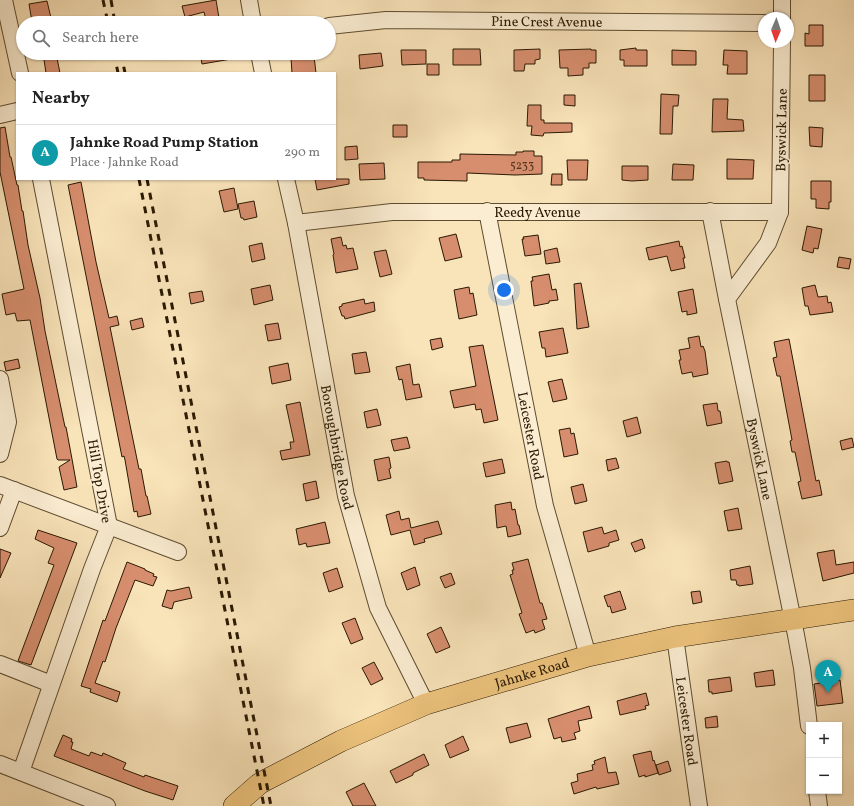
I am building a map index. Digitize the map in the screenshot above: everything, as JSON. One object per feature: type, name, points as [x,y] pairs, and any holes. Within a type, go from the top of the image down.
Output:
[{"type":"main road","name":"Jahnke Road","points":[[234,806],[259,784],[266,780],[341,741],[426,704],[588,656],[675,637],[854,610]]},
{"type":"street","points":[[4,0],[16,55]]},
{"type":"street","points":[[249,0],[252,16]]},
{"type":"street","points":[[782,0],[782,12]]},
{"type":"street","name":"Pine Crest Avenue","points":[[336,25],[386,20],[758,23]]},
{"type":"street","name":"Byswick Lane","points":[[727,299],[768,243],[780,212],[782,48]]},
{"type":"street","points":[[17,60],[20,72]]},
{"type":"street","points":[[260,60],[263,72]]},
{"type":"street","points":[[0,115],[16,111]]},
{"type":"street","name":"Hill Top Drive","points":[[21,772],[92,569],[110,526],[41,180]]},
{"type":"street","name":"Boroughbridge Road","points":[[286,180],[296,223],[346,496],[378,608],[426,704]]},
{"type":"street","name":"Leicester Road","points":[[487,211],[545,506],[588,656]]},
{"type":"street","name":"Byswick Lane","points":[[710,211],[793,618],[802,668],[809,722]]},
{"type":"street","name":"Reedy Avenue","points":[[296,223],[392,212],[780,212]]},
{"type":"street","points":[[0,379],[8,422],[0,454]]},
{"type":"street","points":[[0,528],[7,488],[178,552]]},
{"type":"street","name":"Leicester Road","points":[[675,637],[699,806]]},
{"type":"street","points":[[0,664],[51,684]]},
{"type":"street","points":[[0,764],[107,806]]},
{"type":"street","points":[[817,794],[819,806]]},
{"type":"building","points":[[216,0],[219,16],[205,16],[204,12],[185,16],[182,6]]},
{"type":"building","points":[[47,1],[51,16],[31,16],[29,4]]},
{"type":"building","points":[[809,25],[823,25],[823,46],[805,46],[805,33],[809,34]]},
{"type":"building","points":[[636,48],[636,50],[647,50],[647,66],[624,66],[624,60],[620,60],[620,50]]},
{"type":"building","points":[[453,49],[480,49],[481,65],[453,65]]},
{"type":"building","points":[[540,49],[540,59],[535,60],[535,64],[525,64],[524,71],[514,71],[514,50]]},
{"type":"building","points":[[401,50],[426,50],[426,64],[402,65]]},
{"type":"building","points":[[559,50],[596,50],[596,63],[589,63],[589,68],[583,68],[583,75],[568,76],[568,68],[560,68]]},
{"type":"building","points":[[672,50],[696,51],[696,65],[672,65]]},
{"type":"building","points":[[724,50],[747,51],[747,74],[727,74],[728,65],[723,65]]},
{"type":"building","points":[[381,53],[383,66],[360,69],[359,55]]},
{"type":"building","points":[[44,60],[57,60],[60,72],[46,72]]},
{"type":"building","points":[[201,60],[225,60],[202,64]]},
{"type":"building","points":[[291,60],[314,60],[316,72],[292,72]]},
{"type":"building","points":[[427,64],[439,64],[439,75],[427,75]]},
{"type":"building","points":[[809,75],[825,75],[825,101],[809,101]]},
{"type":"building","points":[[661,94],[679,95],[678,106],[673,106],[672,134],[660,134]]},
{"type":"building","points":[[564,95],[575,95],[575,106],[564,105]]},
{"type":"building","points":[[713,99],[728,99],[727,119],[743,120],[744,131],[712,132]]},
{"type":"building","points":[[528,105],[541,105],[541,120],[544,120],[544,123],[572,123],[572,132],[544,133],[543,136],[531,135],[532,126],[527,126]]},
{"type":"building","points":[[393,125],[407,125],[407,137],[393,137]]},
{"type":"building","points":[[5,127],[10,157],[18,185],[28,245],[40,298],[45,331],[66,427],[77,487],[64,490],[59,467],[70,460],[57,459],[30,320],[17,321],[15,313],[6,315],[2,294],[24,289],[0,172],[0,128]]},
{"type":"building","points":[[809,127],[823,128],[822,147],[810,146]]},
{"type":"building","points":[[357,146],[358,159],[345,160],[345,147]]},
{"type":"building","points":[[534,151],[534,156],[542,156],[542,174],[515,175],[467,173],[467,181],[424,180],[424,178],[418,178],[418,162],[452,162],[452,160],[460,160],[460,154],[516,155],[516,152]]},
{"type":"building","points":[[727,159],[754,160],[753,179],[727,179]]},
{"type":"building","points":[[567,160],[588,160],[587,180],[568,180]]},
{"type":"building","points":[[384,163],[385,179],[360,180],[359,164]]},
{"type":"building","points":[[673,164],[694,165],[693,180],[672,180]]},
{"type":"building","points":[[622,166],[648,166],[648,180],[622,180]]},
{"type":"building","points":[[552,174],[562,174],[562,185],[551,185]]},
{"type":"building","points":[[349,179],[349,184],[317,190],[315,180]]},
{"type":"building","points":[[811,181],[831,181],[831,202],[829,202],[829,209],[816,208],[816,199],[811,199]]},
{"type":"building","points":[[81,182],[96,262],[109,318],[117,316],[119,325],[110,327],[139,469],[141,469],[151,514],[138,517],[137,511],[134,512],[125,460],[124,456],[122,457],[68,185]]},
{"type":"building","points":[[234,188],[238,209],[224,212],[219,191]]},
{"type":"building","points":[[254,201],[257,217],[244,220],[241,218],[238,204]]},
{"type":"building","points":[[807,226],[822,229],[818,249],[814,248],[813,253],[802,250]]},
{"type":"building","points":[[456,234],[462,257],[445,261],[439,238]]},
{"type":"building","points":[[538,235],[541,254],[525,256],[522,239],[524,239],[523,237]]},
{"type":"building","points":[[341,237],[343,246],[346,245],[347,249],[353,248],[358,269],[336,273],[331,239]]},
{"type":"building","points":[[679,241],[685,258],[683,258],[685,268],[671,271],[667,256],[649,260],[646,248]]},
{"type":"building","points":[[262,243],[265,259],[252,262],[249,246]]},
{"type":"building","points":[[557,248],[560,262],[546,264],[544,251]]},
{"type":"building","points":[[386,250],[392,274],[380,277],[374,252]]},
{"type":"building","points":[[839,257],[851,259],[849,269],[837,267]]},
{"type":"building","points":[[549,274],[552,290],[556,289],[558,300],[549,301],[549,303],[534,306],[531,281],[533,281],[532,277]]},
{"type":"building","points":[[581,283],[589,327],[577,329],[574,284]]},
{"type":"building","points":[[270,285],[273,300],[254,305],[251,289]]},
{"type":"building","points":[[815,285],[818,297],[827,296],[828,303],[831,302],[833,312],[810,315],[808,306],[805,306],[802,288]]},
{"type":"building","points":[[469,287],[470,294],[473,293],[477,315],[459,319],[454,290]]},
{"type":"building","points":[[693,289],[697,313],[687,315],[687,311],[682,312],[678,292]]},
{"type":"building","points":[[202,291],[204,301],[191,304],[189,293]]},
{"type":"building","points":[[364,299],[365,304],[374,302],[375,311],[345,319],[344,316],[342,316],[339,307],[342,306],[342,304]]},
{"type":"building","points":[[142,318],[144,327],[132,330],[130,321]]},
{"type":"building","points":[[278,323],[281,339],[268,341],[265,325]]},
{"type":"building","points":[[563,328],[568,353],[546,357],[545,348],[542,348],[539,332]]},
{"type":"building","points":[[699,336],[701,347],[703,346],[705,351],[708,374],[693,377],[692,372],[682,374],[679,360],[681,360],[679,350],[690,348],[688,338]]},
{"type":"building","points":[[441,338],[443,347],[432,350],[430,340]]},
{"type":"building","points":[[789,339],[816,481],[819,480],[822,495],[802,499],[798,482],[801,481],[795,452],[792,452],[790,441],[792,440],[780,376],[777,376],[773,358],[777,357],[774,342]]},
{"type":"building","points":[[483,345],[498,420],[484,423],[481,409],[476,410],[475,404],[454,408],[450,391],[476,386],[469,347]]},
{"type":"building","points":[[366,352],[370,372],[355,374],[352,354]]},
{"type":"building","points":[[18,359],[20,368],[6,371],[4,362]]},
{"type":"building","points":[[288,363],[291,380],[272,384],[269,367]]},
{"type":"building","points":[[410,364],[413,385],[419,384],[422,397],[406,400],[402,379],[399,380],[396,367]]},
{"type":"building","points":[[562,379],[567,399],[553,402],[548,382]]},
{"type":"building","points":[[300,402],[310,455],[282,460],[280,451],[291,449],[290,442],[294,442],[286,405]]},
{"type":"building","points":[[717,403],[722,423],[707,426],[703,405]]},
{"type":"building","points":[[377,409],[381,425],[367,428],[364,412]]},
{"type":"building","points":[[637,417],[641,433],[627,437],[623,421]]},
{"type":"building","points":[[570,428],[571,434],[574,433],[578,454],[564,457],[559,430]]},
{"type":"building","points":[[407,437],[410,448],[394,451],[391,440]]},
{"type":"building","points":[[852,438],[854,447],[842,450],[840,441]]},
{"type":"building","points":[[389,457],[391,478],[378,481],[374,460]]},
{"type":"building","points":[[616,458],[619,468],[608,471],[606,460]]},
{"type":"building","points":[[502,459],[505,473],[486,477],[483,463]]},
{"type":"building","points":[[729,462],[733,481],[719,484],[715,463]]},
{"type":"building","points":[[316,481],[319,498],[306,501],[303,484]]},
{"type":"building","points":[[583,484],[587,501],[575,504],[571,487]]},
{"type":"building","points":[[511,502],[512,510],[515,509],[521,534],[508,537],[506,526],[497,528],[495,505]]},
{"type":"building","points":[[738,508],[742,529],[728,531],[724,511]]},
{"type":"building","points":[[399,511],[401,520],[409,518],[411,528],[438,521],[442,534],[424,539],[425,542],[414,545],[410,530],[391,535],[386,515]]},
{"type":"building","points":[[325,522],[330,543],[307,547],[306,543],[299,545],[296,529]]},
{"type":"building","points":[[602,527],[604,534],[616,530],[619,540],[609,543],[609,546],[588,552],[583,532]]},
{"type":"building","points":[[38,530],[77,543],[31,665],[18,661],[54,565],[48,563],[54,548],[35,539]]},
{"type":"building","points":[[642,539],[645,548],[635,552],[631,543]]},
{"type":"building","points":[[0,549],[11,553],[0,578]]},
{"type":"building","points":[[834,550],[836,565],[854,562],[854,573],[823,581],[817,553]]},
{"type":"building","points":[[528,559],[540,603],[542,603],[547,619],[542,620],[545,629],[535,633],[534,630],[526,633],[519,614],[522,613],[510,575],[513,574],[512,570],[514,570],[512,563]]},
{"type":"building","points":[[127,562],[145,569],[154,574],[153,576],[157,577],[153,586],[135,580],[116,628],[105,662],[103,661],[95,683],[120,692],[117,702],[90,692],[91,689],[81,686],[103,620],[105,621]]},
{"type":"building","points":[[750,566],[753,584],[739,586],[737,585],[736,580],[731,580],[730,570]]},
{"type":"building","points":[[415,567],[420,585],[407,590],[401,573]]},
{"type":"building","points":[[337,568],[343,587],[329,592],[323,573]]},
{"type":"building","points":[[451,573],[455,584],[445,588],[440,577]]},
{"type":"building","points":[[189,587],[192,598],[174,602],[172,609],[162,606],[167,590],[171,591]]},
{"type":"building","points":[[620,591],[626,609],[612,613],[604,596]]},
{"type":"building","points":[[700,591],[702,602],[693,604],[691,592]]},
{"type":"building","points":[[355,618],[363,639],[351,644],[342,623]]},
{"type":"building","points":[[441,627],[450,647],[436,653],[427,634]]},
{"type":"building","points":[[374,662],[383,679],[371,685],[362,668]]},
{"type":"building","points":[[773,670],[775,685],[756,687],[754,673]]},
{"type":"building","points":[[730,677],[732,691],[712,694],[712,692],[709,692],[708,680]]},
{"type":"building","points":[[840,680],[843,703],[817,706],[814,684]]},
{"type":"building","points":[[646,693],[649,705],[645,706],[646,709],[620,715],[617,701]]},
{"type":"building","points":[[589,706],[592,718],[578,721],[580,731],[574,733],[576,739],[562,742],[561,737],[554,739],[548,719]]},
{"type":"building","points":[[717,716],[718,727],[706,728],[705,718]]},
{"type":"building","points":[[527,723],[531,737],[510,743],[506,728]]},
{"type":"building","points":[[63,735],[72,739],[71,742],[73,742],[71,749],[89,756],[91,752],[102,756],[103,753],[126,763],[123,769],[144,777],[145,775],[178,786],[173,800],[145,791],[54,756]]},
{"type":"building","points":[[463,736],[469,750],[450,758],[445,745]]},
{"type":"building","points":[[651,751],[658,773],[645,777],[645,775],[639,777],[633,755]]},
{"type":"building","points":[[424,754],[429,765],[396,783],[390,771]]},
{"type":"building","points":[[605,757],[608,773],[616,772],[619,784],[597,789],[596,787],[574,794],[571,783],[578,781],[577,774],[593,770],[592,765],[595,764],[594,761]]},
{"type":"building","points":[[668,761],[671,771],[659,775],[656,765]]},
{"type":"building","points":[[364,783],[376,806],[353,806],[346,792]]},
{"type":"railway","points":[[103,0],[106,16]]},
{"type":"railway","points":[[111,0],[114,16]]},
{"type":"railway","points":[[115,60],[118,72]]},
{"type":"railway","points":[[122,60],[125,72]]},
{"type":"railway","points":[[139,180],[264,806]]},
{"type":"railway","points":[[147,180],[271,806]]},
{"type":"place","name":"Jahnke Road Pump Station","points":[[828,693]]}]
